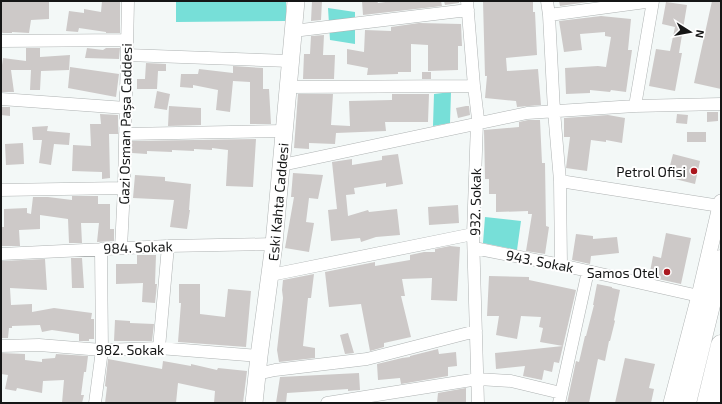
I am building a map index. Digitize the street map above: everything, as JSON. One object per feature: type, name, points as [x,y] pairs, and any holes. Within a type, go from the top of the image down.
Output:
[{"type":"highway","points":[[686,403],[721,260]]},
{"type":"highway","points":[[707,403],[721,345]]},
{"type":"main road","name":"Eski Kahta Caddesi","points":[[254,403],[271,274],[296,1]]},
{"type":"street","name":"Gazi Osman Paşa Caddesi","points":[[121,248],[124,188],[128,1]]},
{"type":"street","points":[[547,1],[560,181],[561,265]]},
{"type":"street","points":[[549,15],[653,1],[635,106]]},
{"type":"street","points":[[293,31],[467,6]]},
{"type":"street","name":"932. Sokak","points":[[467,6],[478,119],[473,234],[478,403]]},
{"type":"street","points":[[1,41],[127,40]]},
{"type":"street","points":[[127,55],[290,61]]},
{"type":"street","points":[[289,87],[474,86]]},
{"type":"street","points":[[1,99],[126,108]]},
{"type":"street","points":[[282,165],[527,113],[635,106],[721,104]]},
{"type":"street","points":[[125,134],[284,131]]},
{"type":"street","points":[[560,181],[721,204],[671,403]]},
{"type":"street","points":[[1,190],[124,188]]},
{"type":"street","points":[[271,274],[473,234]]},
{"type":"street","name":"984. Sokak","points":[[1,254],[168,246],[274,244]]},
{"type":"street","points":[[159,348],[168,246]]},
{"type":"street","name":"943. Sokak","points":[[474,248],[561,265],[699,296]]},
{"type":"street","points":[[94,403],[102,350],[100,249]]},
{"type":"street","points":[[328,403],[478,379],[511,381],[560,398],[588,271]]},
{"type":"street","points":[[257,374],[275,370],[367,359],[476,331]]},
{"type":"street","name":"982. Sokak","points":[[1,346],[39,345],[102,350],[159,348],[259,356]]},
{"type":"street","points":[[718,403],[721,393]]},
{"type":"shaded area","points":[[176,1],[286,1],[286,21],[176,22]]},
{"type":"shaded area","points":[[328,8],[355,12],[355,44],[330,40]]},
{"type":"shaded area","points":[[451,92],[450,123],[433,126],[434,94]]},
{"type":"shaded area","points":[[485,217],[521,221],[517,250],[483,243]]},
{"type":"building","points":[[1,1],[49,1],[49,19],[31,20],[29,33],[3,33],[1,32]]},
{"type":"building","points":[[102,1],[120,1],[120,33],[106,33],[79,28],[78,32],[66,31],[69,11],[84,13],[84,9],[101,12]]},
{"type":"building","points":[[312,1],[322,1],[321,20],[311,21]]},
{"type":"building","points":[[362,1],[377,1],[378,3],[393,1],[441,1],[442,6],[363,15]]},
{"type":"building","points":[[444,1],[459,1],[459,3],[445,5]]},
{"type":"building","points":[[483,1],[533,1],[537,55],[506,58],[507,71],[538,69],[541,105],[517,107],[516,101],[485,98],[487,76],[485,76]]},
{"type":"building","points":[[559,1],[595,1],[560,6]]},
{"type":"building","points":[[712,1],[721,1],[721,89],[694,83]]},
{"type":"building","points":[[666,2],[687,5],[679,53],[682,53],[675,91],[649,86],[656,49],[670,51],[675,27],[662,24]]},
{"type":"building","points":[[601,16],[631,19],[628,50],[632,50],[626,92],[590,90],[590,93],[566,94],[565,68],[606,67],[611,37],[605,36],[605,32],[580,34],[582,50],[564,52],[559,21]]},
{"type":"building","points":[[419,23],[461,24],[462,46],[458,46],[458,70],[428,71],[428,45],[411,44],[411,72],[367,75],[368,68],[347,64],[347,49],[364,52],[365,30],[391,31],[391,27]]},
{"type":"building","points":[[324,35],[323,55],[335,55],[334,79],[303,79],[304,54],[310,54],[311,36]]},
{"type":"building","points":[[26,48],[40,48],[40,57],[70,55],[69,70],[41,71],[40,90],[30,90],[31,70],[11,70],[14,92],[1,92],[3,58],[26,61]]},
{"type":"building","points":[[87,48],[103,50],[106,48],[120,48],[119,59],[85,58]]},
{"type":"building","points":[[146,63],[166,64],[166,71],[158,71],[157,89],[137,89],[137,79],[145,79]]},
{"type":"building","points":[[233,66],[263,68],[263,89],[269,89],[271,124],[250,124],[250,82],[233,81],[230,112],[216,110],[218,90],[193,85],[193,88],[180,87],[181,74],[198,74],[199,69],[233,73]]},
{"type":"building","points":[[70,67],[119,74],[116,97],[68,88]]},
{"type":"building","points":[[422,72],[431,72],[431,79],[422,79]]},
{"type":"building","points":[[157,91],[170,94],[167,110],[154,108]]},
{"type":"building","points":[[298,94],[333,94],[331,125],[350,126],[349,101],[392,100],[392,94],[429,94],[428,122],[385,122],[386,131],[336,133],[335,144],[309,143],[309,149],[294,148]]},
{"type":"building","points":[[169,106],[201,108],[201,125],[168,126]]},
{"type":"building","points":[[469,106],[470,115],[458,118],[456,108]]},
{"type":"building","points":[[1,107],[10,107],[10,116],[1,115]]},
{"type":"building","points":[[707,112],[718,112],[718,121],[707,122]]},
{"type":"building","points":[[100,114],[118,115],[118,134],[109,134],[110,178],[102,179],[102,172],[72,171],[73,145],[91,146],[90,124],[101,124]]},
{"type":"building","points":[[677,114],[688,115],[687,124],[676,123]]},
{"type":"building","points":[[608,115],[625,118],[622,143],[606,140],[606,142],[591,140],[587,171],[566,168],[570,137],[564,137],[564,118]]},
{"type":"building","points":[[540,120],[542,163],[545,163],[546,226],[549,227],[545,254],[526,251],[532,214],[528,214],[528,211],[496,212],[496,194],[489,194],[489,179],[485,179],[484,130],[519,127],[519,122]]},
{"type":"building","points":[[48,126],[47,131],[70,133],[69,145],[54,144],[51,165],[39,163],[42,140],[33,140],[32,127]]},
{"type":"building","points":[[687,132],[706,132],[706,142],[687,142]]},
{"type":"building","points":[[256,139],[253,187],[226,186],[228,150],[212,148],[212,150],[194,149],[194,151],[172,150],[172,152],[147,151],[147,154],[132,153],[132,141]]},
{"type":"building","points":[[23,143],[24,164],[6,165],[5,144]]},
{"type":"building","points":[[398,154],[403,184],[386,187],[386,183],[354,188],[355,194],[346,195],[348,216],[368,210],[369,212],[397,209],[400,235],[376,237],[361,242],[360,238],[331,241],[328,210],[337,209],[332,162],[352,159],[352,165],[382,160],[382,156]]},
{"type":"building","points":[[673,154],[700,161],[695,184],[667,177]]},
{"type":"building","points":[[293,173],[323,175],[318,199],[309,198],[306,222],[314,223],[309,252],[285,248],[294,197],[291,197]]},
{"type":"building","points":[[135,175],[165,177],[165,181],[191,184],[190,210],[187,229],[170,227],[174,200],[133,198]]},
{"type":"building","points":[[72,196],[98,196],[98,204],[110,204],[110,229],[114,229],[114,241],[97,242],[99,223],[81,223],[82,243],[69,243],[68,219],[40,215],[40,229],[19,230],[20,246],[1,246],[1,227],[4,227],[4,209],[27,208],[27,213],[31,214],[33,197],[72,200]]},
{"type":"building","points":[[458,205],[459,223],[429,225],[428,207]]},
{"type":"building","points":[[666,233],[691,238],[681,284],[649,277],[653,256],[661,258]]},
{"type":"building","points":[[576,234],[593,236],[593,239],[617,237],[619,253],[591,256],[590,264],[572,260]]},
{"type":"building","points":[[450,246],[460,247],[457,301],[431,300],[432,278],[402,279],[405,296],[401,296],[411,337],[384,343],[384,347],[370,351],[361,304],[329,307],[325,272],[375,262],[375,266],[410,260],[410,255],[424,252],[435,252],[435,249]]},
{"type":"building","points":[[137,255],[156,255],[155,284],[157,284],[155,303],[142,302],[143,283],[116,284],[116,264],[137,264]]},
{"type":"building","points":[[71,258],[82,258],[84,288],[72,288]]},
{"type":"building","points":[[45,259],[47,290],[10,288],[11,305],[32,304],[32,312],[54,308],[92,313],[91,319],[94,319],[94,339],[89,339],[89,341],[79,341],[79,334],[52,330],[42,332],[40,325],[12,326],[12,328],[9,328],[8,338],[1,338],[1,261]]},
{"type":"building","points":[[314,274],[311,298],[308,298],[303,346],[315,348],[315,358],[279,362],[277,350],[283,298],[283,280]]},
{"type":"building","points":[[489,276],[529,277],[529,280],[576,290],[563,346],[540,342],[543,328],[539,327],[541,317],[521,316],[517,339],[496,335],[499,316],[487,316]]},
{"type":"building","points":[[179,284],[200,284],[200,314],[225,317],[228,289],[251,291],[246,347],[178,342],[181,303],[179,303]]},
{"type":"building","points":[[597,284],[620,290],[615,321],[605,361],[598,359],[589,403],[567,403],[576,361],[579,362],[594,305]]},
{"type":"building","points":[[115,320],[130,321],[130,323],[154,324],[152,341],[114,341]]},
{"type":"building","points":[[348,333],[354,353],[345,354],[340,335]]},
{"type":"building","points":[[563,346],[559,363],[554,362],[552,372],[544,370],[542,380],[523,376],[525,366],[496,369],[495,353]]},
{"type":"building","points":[[438,349],[439,354],[456,352],[457,366],[448,367],[448,376],[401,384],[400,378],[378,380],[377,364]]},
{"type":"building","points":[[1,353],[25,354],[25,360],[42,362],[42,359],[55,358],[56,354],[88,356],[81,395],[84,395],[82,403],[62,403],[64,380],[43,381],[42,393],[17,388],[16,391],[5,389],[8,375],[1,374]]},
{"type":"building","points":[[625,358],[655,364],[649,388],[654,389],[651,403],[615,403]]},
{"type":"building","points":[[108,359],[162,369],[163,361],[191,366],[191,364],[217,370],[218,368],[247,371],[243,403],[214,403],[215,391],[178,383],[176,403],[105,403]]},
{"type":"building","points":[[359,373],[360,390],[348,391],[348,389],[287,393],[286,403],[276,403],[280,377]]},
{"type":"building","points":[[466,388],[466,403],[437,403],[438,393]]},
{"type":"place","name":"Petrol Ofisi","points":[[694,171]]},
{"type":"place","name":"Samos Otel","points":[[667,272]]}]
